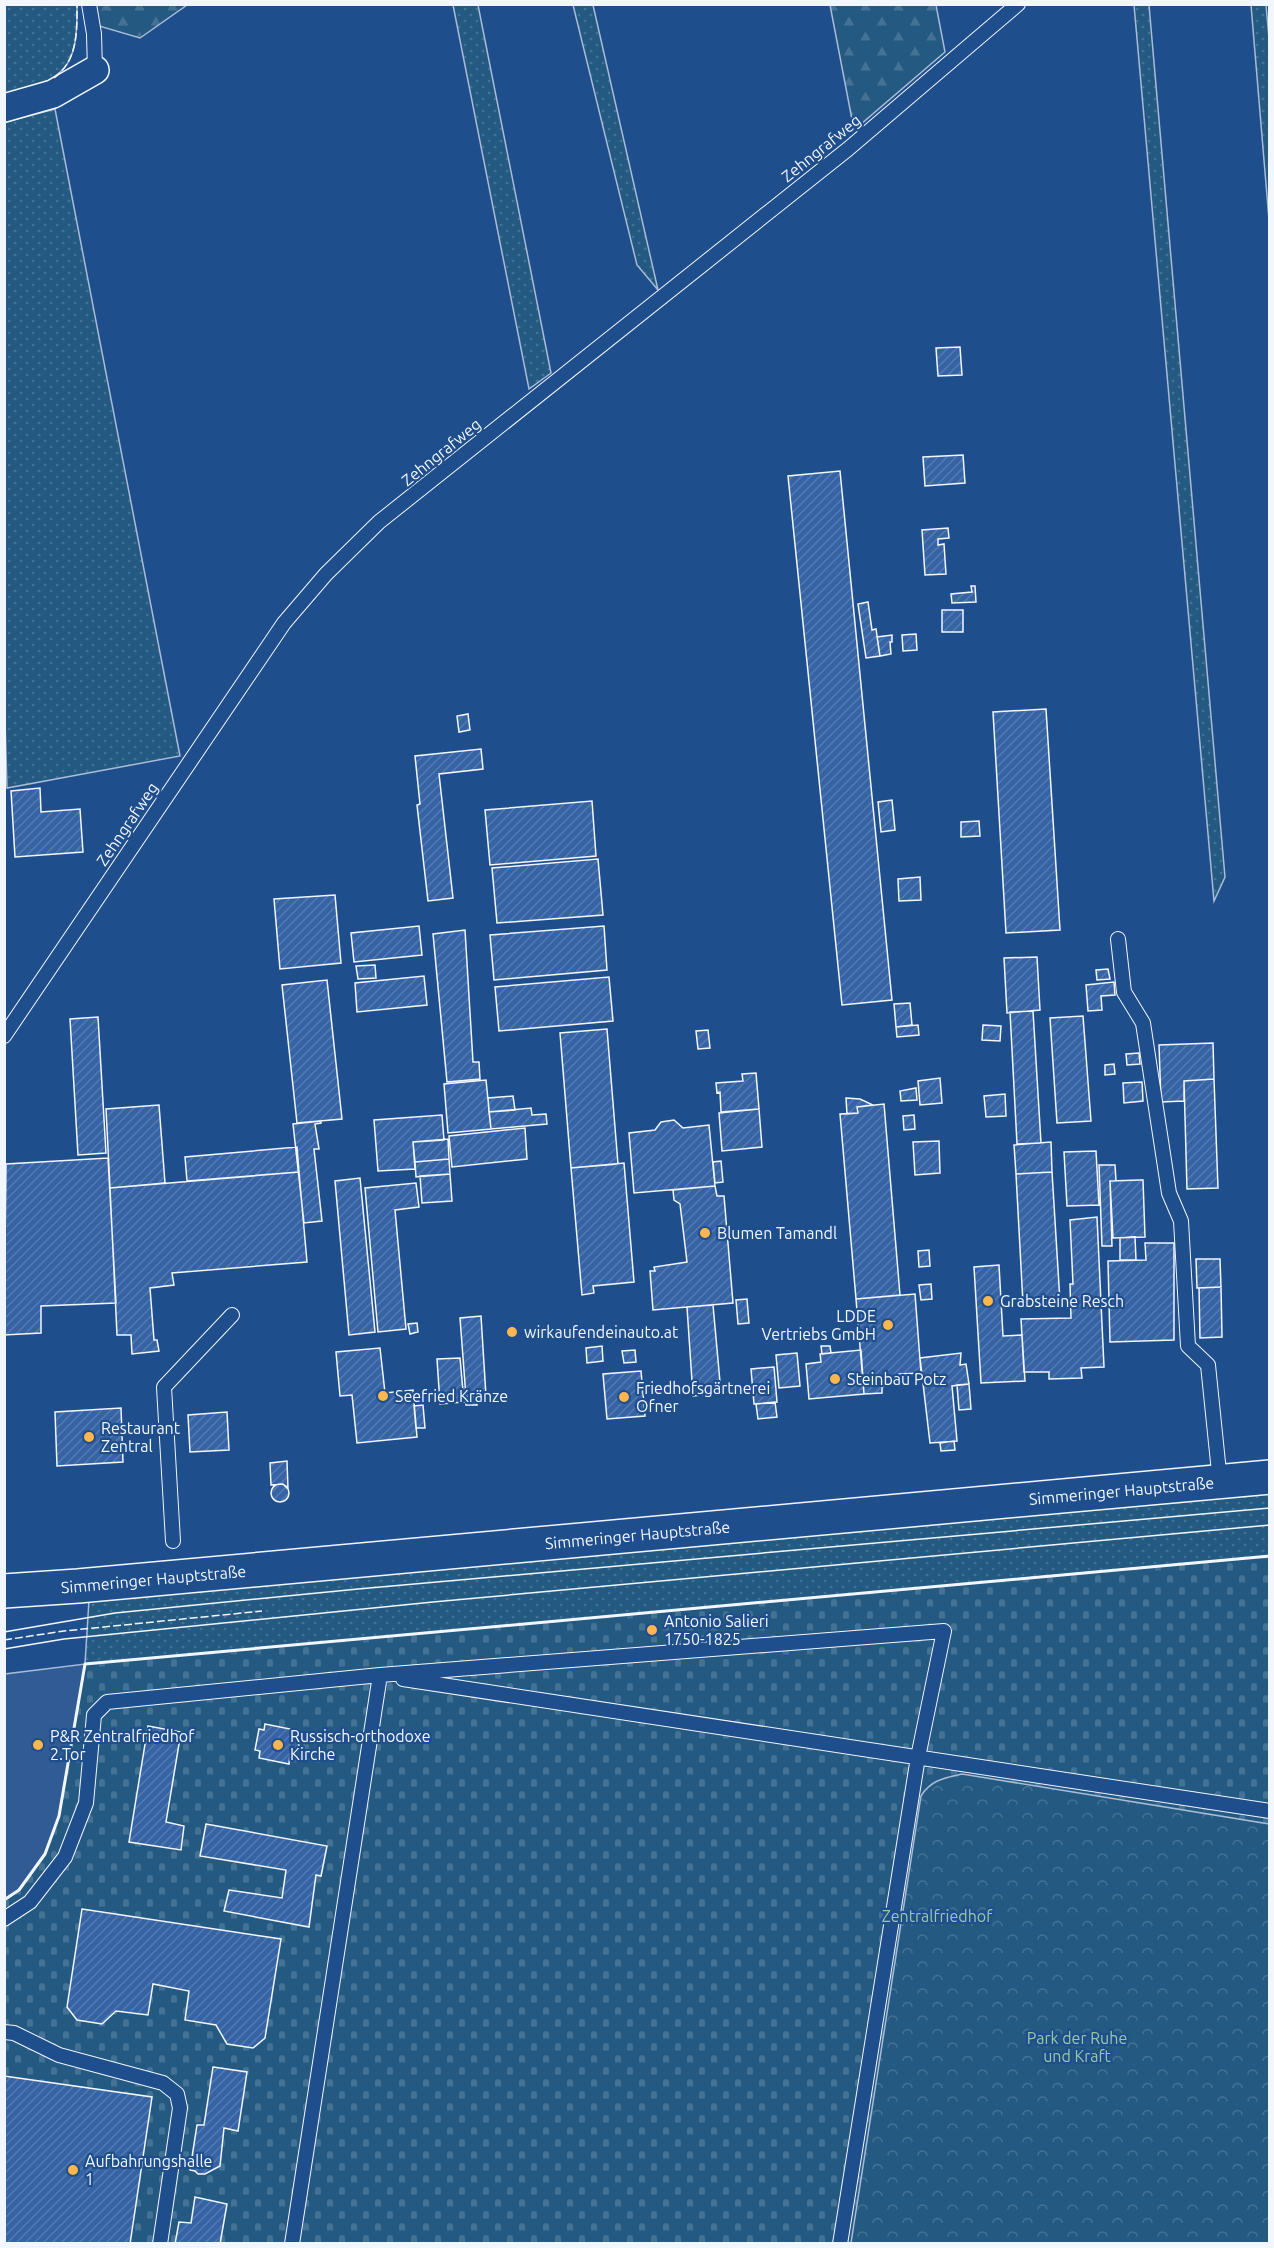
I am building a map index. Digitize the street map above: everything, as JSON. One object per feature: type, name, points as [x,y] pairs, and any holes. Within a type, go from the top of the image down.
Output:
[{"type":"main road","name":"Simmeringer Hauptstraße","points":[[4,1591],[1269,1477]]},
{"type":"street","points":[[4,108],[53,94],[95,70]]},
{"type":"lane","points":[[89,4],[95,70]]},
{"type":"lane","name":"Zehngrafweg","points":[[4,1036],[284,622],[326,573],[378,522],[848,149],[1018,4]]},
{"type":"lane","points":[[1118,939],[1124,992],[1143,1023],[1169,1193],[1181,1221],[1188,1346],[1208,1365],[1220,1482]]},
{"type":"lane","points":[[172,1541],[164,1387],[232,1315]]},
{"type":"lane","points":[[4,1919],[30,1902],[65,1857],[86,1803],[94,1715],[107,1702],[380,1675],[944,1632],[918,1757],[840,2244]]},
{"type":"lane","points":[[380,1675],[1269,1811]]},
{"type":"lane","points":[[292,2244],[380,1675]]},
{"type":"lane","points":[[4,2032],[14,2033],[59,2055],[163,2083],[177,2094],[180,2108],[160,2244]]},
{"type":"green space","points":[[5,5],[77,5],[77,27],[70,58],[64,69],[41,84],[5,98]]},
{"type":"green space","points":[[96,5],[187,5],[140,38],[99,26]]},
{"type":"green space","points":[[453,5],[478,5],[551,373],[529,389]]},
{"type":"green space","points":[[573,5],[593,5],[658,290],[637,265]]},
{"type":"green space","points":[[830,5],[936,5],[945,52],[854,130]]},
{"type":"green space","points":[[1134,5],[1149,5],[1225,877],[1214,901]]},
{"type":"green space","points":[[1251,5],[1266,5],[1270,49],[1269,220]]},
{"type":"green space","points":[[55,109],[180,756],[7,788],[4,686],[5,122]]},
{"type":"green space","points":[[1269,1493],[1269,1556],[85,1664],[89,1600]]},
{"type":"green space","name":"Zentralfriedhof","points":[[1269,1556],[1269,2243],[5,2244],[5,1900],[19,1890],[59,1816],[85,1664]]},
{"type":"green space","name":"Park der Ruhe und Kraft","points":[[962,1774],[1269,1824],[1269,2243],[851,2243],[921,1796],[934,1783]]},
{"type":"shaded area","name":"P&R Zentralfriedhof 2.Tor","points":[[85,1664],[59,1816],[45,1854],[19,1890],[5,1900],[5,1674]]},
{"type":"building","points":[[960,347],[962,375],[938,376],[936,348]]},
{"type":"building","points":[[963,455],[965,483],[925,486],[923,457]]},
{"type":"building","points":[[840,471],[892,1000],[842,1005],[788,476]]},
{"type":"building","points":[[948,528],[949,538],[938,539],[938,545],[944,544],[946,574],[925,575],[922,530]]},
{"type":"building","points":[[971,586],[975,586],[976,602],[952,603],[951,594],[972,592]]},
{"type":"building","points":[[868,602],[872,630],[876,629],[880,656],[866,658],[858,604]]},
{"type":"building","points":[[942,610],[963,610],[963,632],[942,632]]},
{"type":"building","points":[[916,634],[917,650],[903,651],[902,635]]},
{"type":"building","points":[[892,635],[891,654],[880,656],[877,637]]},
{"type":"building","points":[[1046,709],[1060,930],[1006,933],[993,712]]},
{"type":"building","points":[[468,714],[470,730],[459,732],[457,716]]},
{"type":"building","points":[[481,749],[483,769],[439,774],[453,898],[428,901],[417,805],[420,804],[415,756]]},
{"type":"building","points":[[40,788],[41,812],[80,809],[83,852],[15,857],[11,791]]},
{"type":"building","points":[[892,800],[895,830],[881,832],[878,802]]},
{"type":"building","points":[[592,801],[596,856],[490,865],[485,810]]},
{"type":"building","points":[[979,821],[980,836],[961,837],[961,822]]},
{"type":"building","points":[[598,859],[603,915],[497,923],[492,868]]},
{"type":"building","points":[[920,877],[921,900],[899,901],[898,879]]},
{"type":"building","points":[[335,895],[341,963],[280,969],[274,899]]},
{"type":"building","points":[[419,926],[422,955],[354,962],[351,933]]},
{"type":"building","points":[[604,926],[607,970],[494,980],[490,935]]},
{"type":"building","points":[[465,930],[473,1062],[479,1062],[480,1079],[447,1082],[433,934]]},
{"type":"building","points":[[1037,957],[1040,1010],[1007,1013],[1004,958]]},
{"type":"building","points":[[375,965],[376,978],[358,979],[356,966]]},
{"type":"building","points":[[1108,969],[1110,979],[1097,980],[1096,970]]},
{"type":"building","points":[[424,976],[427,1005],[357,1012],[355,983]]},
{"type":"building","points":[[609,977],[613,1021],[499,1031],[495,987]]},
{"type":"building","points":[[327,980],[342,1119],[297,1123],[282,985]]},
{"type":"building","points":[[1114,982],[1115,995],[1101,996],[1102,1010],[1088,1011],[1086,985]]},
{"type":"building","points":[[910,1003],[912,1025],[896,1027],[894,1004]]},
{"type":"building","points":[[1033,1011],[1041,1143],[1017,1144],[1010,1012]]},
{"type":"building","points":[[1083,1016],[1091,1121],[1057,1123],[1050,1018]]},
{"type":"building","points":[[98,1017],[106,1153],[78,1155],[70,1019]]},
{"type":"building","points":[[918,1025],[919,1035],[897,1037],[896,1027]]},
{"type":"building","points":[[983,1025],[1001,1026],[1000,1041],[982,1040]]},
{"type":"building","points":[[607,1029],[618,1164],[571,1168],[560,1033]]},
{"type":"building","points":[[708,1030],[710,1048],[698,1049],[696,1031]]},
{"type":"building","points":[[1213,1043],[1214,1079],[1184,1081],[1184,1101],[1161,1102],[1159,1045]]},
{"type":"building","points":[[1139,1053],[1140,1064],[1127,1065],[1126,1054]]},
{"type":"building","points":[[1114,1064],[1115,1074],[1105,1075],[1105,1065]]},
{"type":"building","points":[[756,1073],[759,1109],[721,1112],[720,1092],[717,1093],[716,1083],[743,1081],[742,1074]]},
{"type":"building","points":[[940,1078],[942,1103],[920,1105],[918,1081]]},
{"type":"building","points":[[1214,1079],[1218,1188],[1187,1189],[1184,1081]]},
{"type":"building","points":[[486,1080],[491,1129],[448,1133],[444,1084]]},
{"type":"building","points":[[1142,1082],[1143,1101],[1124,1103],[1123,1083]]},
{"type":"building","points":[[916,1088],[917,1100],[901,1101],[900,1091]]},
{"type":"building","points":[[1005,1094],[1006,1116],[986,1117],[984,1096]]},
{"type":"building","points":[[513,1096],[515,1110],[489,1112],[488,1098]]},
{"type":"building","points":[[846,1098],[860,1099],[873,1105],[857,1107],[858,1113],[847,1114]]},
{"type":"building","points":[[884,1104],[900,1295],[856,1299],[840,1114],[858,1113],[857,1107]]},
{"type":"building","points":[[159,1105],[165,1183],[110,1188],[106,1109]]},
{"type":"building","points":[[531,1108],[532,1115],[546,1114],[547,1124],[491,1129],[489,1112]]},
{"type":"building","points":[[759,1109],[762,1147],[722,1151],[719,1113]]},
{"type":"building","points":[[442,1115],[444,1140],[413,1142],[415,1169],[378,1171],[374,1120]]},
{"type":"building","points":[[914,1115],[915,1129],[904,1130],[903,1116]]},
{"type":"building","points":[[674,1120],[683,1128],[709,1125],[715,1186],[634,1193],[629,1133],[655,1130],[661,1122]]},
{"type":"building","points":[[321,1121],[315,1124],[319,1149],[314,1149],[322,1221],[304,1223],[293,1124]]},
{"type":"building","points":[[525,1128],[527,1159],[452,1167],[449,1136]]},
{"type":"building","points":[[448,1139],[449,1159],[415,1162],[413,1142]]},
{"type":"building","points":[[939,1141],[940,1173],[915,1175],[913,1142]]},
{"type":"building","points":[[1051,1142],[1052,1172],[1016,1174],[1014,1145]]},
{"type":"building","points":[[297,1147],[299,1172],[187,1181],[185,1157]]},
{"type":"building","points":[[1096,1151],[1099,1205],[1067,1206],[1064,1152]]},
{"type":"building","points":[[108,1158],[116,1303],[41,1306],[41,1333],[4,1335],[6,1164]]},
{"type":"building","points":[[449,1159],[450,1174],[416,1177],[415,1162]]},
{"type":"building","points":[[721,1161],[723,1182],[715,1183],[713,1162]]},
{"type":"building","points":[[624,1163],[634,1282],[593,1286],[594,1293],[582,1295],[571,1168]]},
{"type":"building","points":[[1099,1165],[1115,1165],[1116,1181],[1110,1181],[1112,1246],[1102,1246]]},
{"type":"building","points":[[299,1172],[307,1262],[172,1273],[174,1285],[150,1288],[154,1340],[157,1340],[159,1351],[132,1354],[131,1335],[117,1335],[110,1188]]},
{"type":"building","points":[[1052,1172],[1060,1302],[1023,1304],[1016,1174]]},
{"type":"building","points":[[450,1174],[452,1201],[422,1203],[420,1176]]},
{"type":"building","points":[[360,1178],[375,1332],[349,1335],[335,1181]]},
{"type":"building","points":[[1143,1180],[1145,1237],[1113,1238],[1110,1181]]},
{"type":"building","points":[[416,1183],[419,1207],[395,1210],[406,1329],[378,1332],[365,1188]]},
{"type":"building","name":"Blumen Tamandl","points":[[715,1186],[717,1196],[724,1196],[733,1303],[653,1310],[650,1271],[655,1271],[654,1267],[687,1262],[680,1204],[674,1200],[673,1190]]},
{"type":"building","points":[[1097,1217],[1104,1367],[1081,1368],[1082,1378],[1049,1379],[1049,1372],[1024,1372],[1021,1319],[1071,1318],[1070,1284],[1073,1284],[1070,1220]]},
{"type":"building","points":[[1135,1237],[1136,1260],[1120,1260],[1120,1238]]},
{"type":"building","points":[[1145,1243],[1174,1243],[1174,1340],[1110,1342],[1108,1261],[1146,1260]]},
{"type":"building","points":[[929,1250],[930,1266],[919,1267],[918,1251]]},
{"type":"building","points":[[1196,1259],[1220,1259],[1221,1287],[1197,1288]]},
{"type":"building","name":"Grabsteine Resch","points":[[999,1265],[1003,1336],[1022,1335],[1025,1381],[981,1383],[974,1267]]},
{"type":"building","points":[[931,1284],[932,1299],[921,1300],[919,1285]]},
{"type":"building","points":[[1221,1287],[1222,1337],[1200,1338],[1199,1288]]},
{"type":"building","name":"LDDE Vertriebs GmbH","points":[[915,1294],[921,1373],[899,1374],[890,1384],[882,1387],[882,1393],[864,1394],[856,1299]]},
{"type":"building","points":[[747,1299],[749,1323],[738,1324],[736,1300]]},
{"type":"building","points":[[713,1305],[721,1393],[693,1396],[687,1307]]},
{"type":"building","points":[[481,1316],[486,1396],[466,1397],[460,1318]]},
{"type":"building","points":[[417,1323],[418,1332],[410,1334],[408,1324]]},
{"type":"building","points":[[602,1346],[603,1361],[587,1363],[586,1348]]},
{"type":"building","points":[[821,1346],[830,1346],[831,1353],[822,1354]]},
{"type":"building","name":"Seefried Kränze","points":[[380,1348],[385,1393],[413,1390],[417,1437],[357,1443],[352,1395],[340,1396],[336,1352]]},
{"type":"building","points":[[635,1350],[636,1362],[624,1363],[622,1351]]},
{"type":"building","name":"Steinbau Potz","points":[[861,1350],[864,1394],[809,1399],[806,1364],[821,1362],[820,1354]]},
{"type":"building","points":[[797,1353],[800,1386],[779,1388],[776,1355]]},
{"type":"building","points":[[961,1353],[960,1365],[966,1364],[969,1384],[952,1386],[957,1441],[930,1443],[920,1358]]},
{"type":"building","points":[[460,1358],[464,1402],[440,1404],[437,1359]]},
{"type":"building","points":[[774,1367],[777,1402],[754,1404],[751,1369]]},
{"type":"building","name":"Friedhofsgärtnerei Ofner","points":[[641,1371],[645,1416],[607,1419],[603,1374]]},
{"type":"building","points":[[969,1384],[971,1409],[959,1410],[957,1385]]},
{"type":"building","points":[[466,1397],[477,1397],[477,1405],[466,1405]]},
{"type":"building","points":[[775,1402],[777,1417],[758,1419],[756,1404]]},
{"type":"building","points":[[423,1405],[425,1428],[416,1428],[414,1406]]},
{"type":"building","name":"Restaurant Zentral","points":[[121,1408],[123,1462],[57,1466],[55,1412]]},
{"type":"building","points":[[227,1412],[229,1450],[190,1452],[188,1415]]},
{"type":"building","points":[[954,1441],[955,1450],[941,1451],[940,1443]]},
{"type":"building","points":[[287,1461],[288,1489],[283,1484],[271,1485],[270,1463]]},
{"type":"building","points":[[276,1484],[284,1484],[289,1489],[287,1500],[276,1502],[271,1497],[271,1489]]},
{"type":"building","name":"Russisch-orthodoxe Kirche","points":[[265,1724],[295,1730],[293,1738],[298,1742],[300,1749],[295,1754],[290,1754],[289,1764],[259,1758],[260,1751],[255,1750],[259,1729],[264,1730]]},
{"type":"building","points":[[148,1726],[181,1732],[166,1822],[184,1826],[181,1850],[129,1842]]},
{"type":"building","points":[[206,1824],[327,1846],[321,1876],[316,1875],[309,1927],[224,1911],[229,1890],[282,1898],[286,1870],[200,1856]]},
{"type":"building","points":[[82,1909],[281,1939],[265,2038],[253,2048],[227,2044],[216,2025],[185,2020],[189,1991],[153,1984],[148,2015],[116,2011],[102,2024],[77,2020],[67,2007]]},
{"type":"building","points":[[213,2067],[247,2072],[238,2131],[224,2128],[220,2166],[205,2174],[198,2174],[190,2170],[197,2125],[204,2125]]},
{"type":"building","name":"Aufbahrungshalle 1","points":[[4,2076],[152,2097],[130,2244],[4,2244]]},
{"type":"building","points":[[195,2197],[227,2204],[220,2244],[175,2244],[179,2222],[191,2223]]},
{"type":"tram line","points":[[4,1632],[115,1613],[358,1589],[1270,1508]]},
{"type":"tram line","points":[[4,1649],[64,1639],[433,1602],[1270,1525]]},
{"type":"fence","points":[[54,78],[62,71],[72,54],[76,35],[77,4]]},
{"type":"fence","points":[[4,1640],[64,1631],[262,1611]]},
{"type":"wall","points":[[4,1900],[19,1890],[45,1854],[59,1816],[85,1664],[1270,1556]]},
{"type":"place","name":"Blumen Tamandl","points":[[705,1233]]},
{"type":"place","name":"Grabsteine Resch","points":[[988,1301]]},
{"type":"place","name":"LDDE Vertriebs GmbH","points":[[888,1325]]},
{"type":"place","name":"wirkaufendeinauto.at","points":[[512,1332]]},
{"type":"place","name":"Steinbau Potz","points":[[835,1379]]},
{"type":"place","name":"Seefried Kränze","points":[[383,1396]]},
{"type":"place","name":"Friedhofsgärtnerei Ofner","points":[[624,1397]]},
{"type":"place","name":"Restaurant Zentral","points":[[89,1437]]},
{"type":"place","name":"Antonio Salieri 1750-1825","points":[[652,1630]]},
{"type":"place","name":"P&R Zentralfriedhof 2.Tor","points":[[38,1745]]},
{"type":"place","name":"Russisch-orthodoxe Kirche","points":[[278,1745]]},
{"type":"place","name":"Aufbahrungshalle 1","points":[[73,2170]]}]
